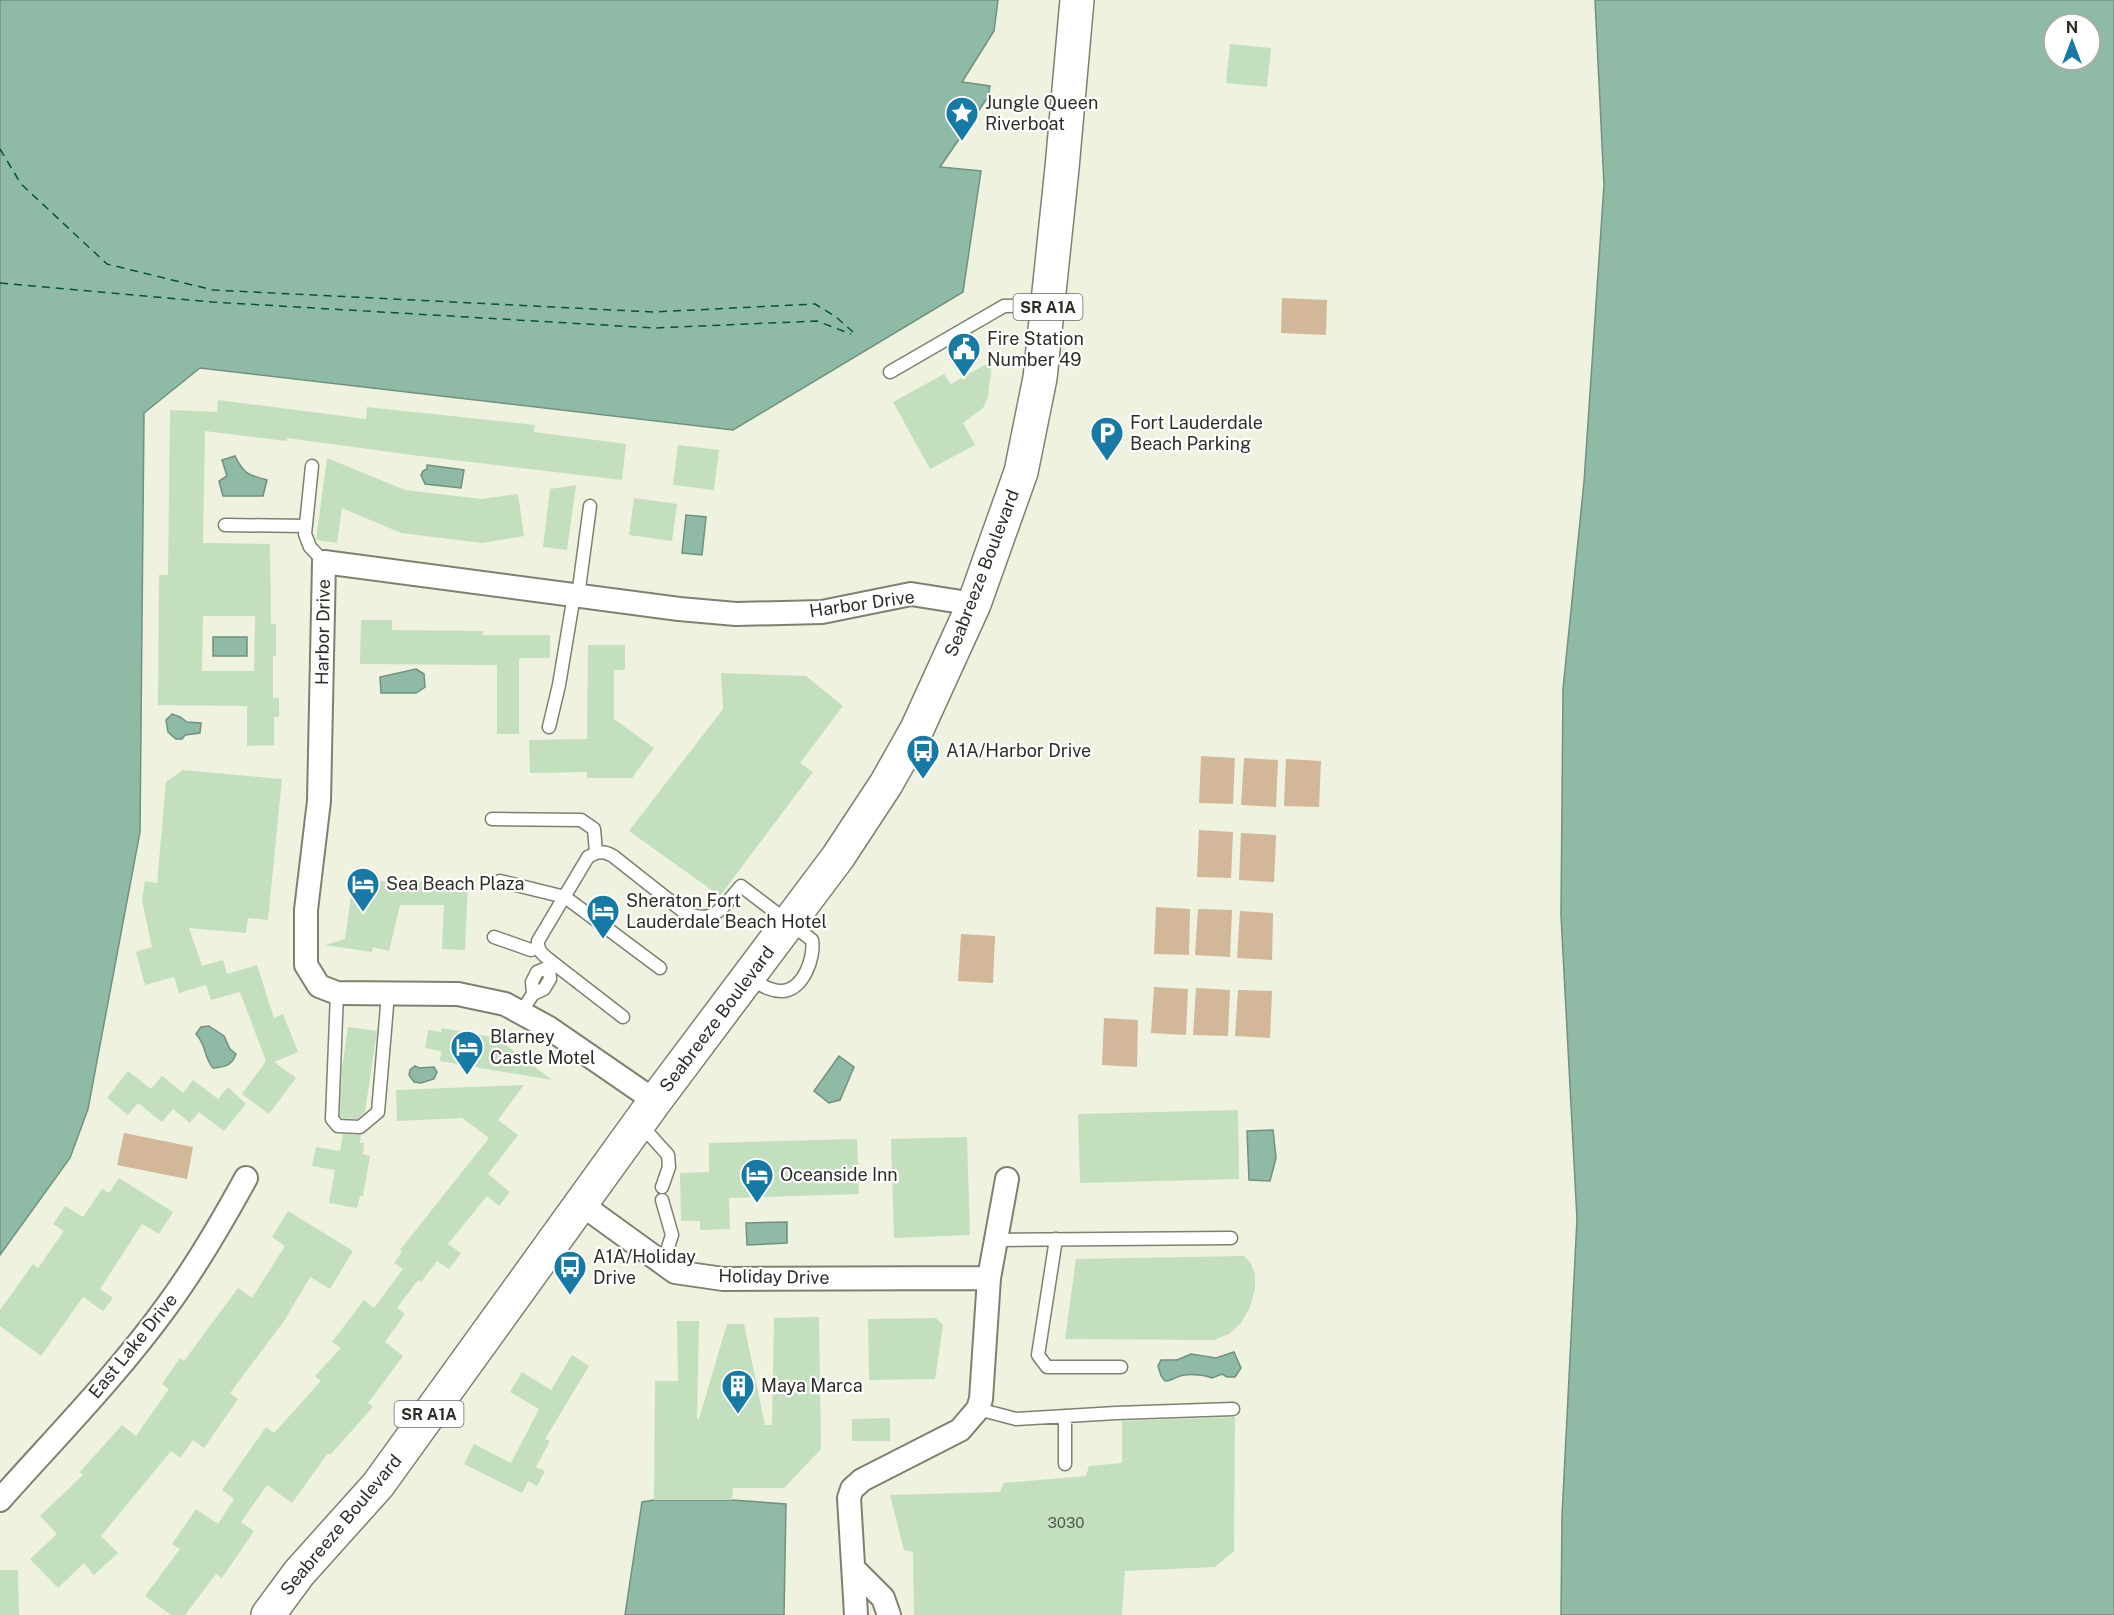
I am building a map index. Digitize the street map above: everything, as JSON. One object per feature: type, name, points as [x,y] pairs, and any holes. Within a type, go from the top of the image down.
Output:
[{"type":"main road","name":"Seabreeze Boulevard","points":[[268,1615],[298,1573],[378,1485],[647,1112],[838,856],[896,767],[917,729],[974,604],[1021,472],[1040,378],[1077,0]]},
{"type":"street","name":"Harbor Drive","points":[[337,993],[319,986],[306,964],[306,910],[319,801],[324,562],[679,609],[736,614],[822,612],[911,594],[974,604]]},
{"type":"street","points":[[337,993],[458,994],[505,1004],[527,1003],[549,1028],[647,1112]]},
{"type":"street","name":"East Lake Drive","points":[[0,1500],[104,1384],[167,1307],[212,1239],[246,1178]]},
{"type":"street","points":[[856,1615],[849,1498],[852,1489],[862,1480],[960,1430],[978,1409],[981,1399],[989,1278],[1007,1179]]},
{"type":"street","name":"Holiday Drive","points":[[580,1204],[675,1272],[723,1279],[989,1278]]},
{"type":"street","points":[[854,1569],[883,1598],[890,1615]]},
{"type":"lane","points":[[890,372],[1004,306],[1048,305]]},
{"type":"lane","points":[[312,466],[306,534],[310,547],[324,562]]},
{"type":"lane","points":[[549,727],[576,596],[591,506]]},
{"type":"lane","points":[[225,525],[306,526]]},
{"type":"lane","points":[[492,819],[581,820],[594,829],[596,852]]},
{"type":"lane","points":[[623,1017],[551,964],[537,948],[538,941],[588,856],[596,852],[606,852],[614,856],[684,912],[697,918],[718,912],[736,882],[812,940],[814,951],[809,968],[791,989],[771,990],[748,978]]},
{"type":"lane","points":[[500,881],[565,897],[660,968]]},
{"type":"lane","points":[[494,938],[531,950],[537,948]]},
{"type":"lane","points":[[527,1003],[537,972],[551,964]]},
{"type":"lane","points":[[337,993],[332,1119],[338,1126],[360,1127],[378,1112],[388,994]]},
{"type":"lane","points":[[647,1112],[668,1155],[669,1167],[662,1186]]},
{"type":"lane","points":[[662,1200],[672,1235],[663,1263]]},
{"type":"lane","points":[[996,1240],[1231,1238]]},
{"type":"lane","points":[[1056,1239],[1038,1355],[1047,1367],[1121,1367]]},
{"type":"lane","points":[[978,1409],[1016,1419],[1233,1409]]},
{"type":"lane","points":[[1065,1416],[1065,1464]]},
{"type":"shaded area","points":[[0,0],[998,0],[994,31],[962,82],[990,86],[988,97],[940,167],[981,171],[963,292],[733,430],[200,368],[144,413],[140,832],[88,1109],[70,1158],[0,1255]]},
{"type":"shaded area","points":[[1595,0],[2114,0],[2114,1615],[1561,1615],[1562,1516],[1577,1219],[1561,915],[1563,689],[1584,482],[1604,185]]},
{"type":"shaded area","points":[[1282,298],[1327,300],[1326,335],[1281,333]]},
{"type":"shaded area","points":[[235,456],[247,473],[267,480],[263,496],[223,496],[219,481],[227,476],[222,460]]},
{"type":"shaded area","points":[[427,465],[464,470],[461,488],[425,484],[421,475],[427,469]]},
{"type":"shaded area","points":[[686,515],[706,517],[702,555],[682,553]]},
{"type":"shaded area","points":[[213,637],[247,637],[247,656],[213,656]]},
{"type":"shaded area","points":[[416,669],[424,674],[425,687],[416,693],[381,693],[380,677]]},
{"type":"shaded area","points":[[172,714],[187,722],[201,723],[200,733],[176,739],[168,732],[166,720]]},
{"type":"shaded area","points":[[1201,756],[1235,758],[1233,804],[1199,803]]},
{"type":"shaded area","points":[[1244,758],[1278,760],[1276,807],[1241,805]]},
{"type":"shaded area","points":[[1286,759],[1321,761],[1319,807],[1284,806]]},
{"type":"shaded area","points":[[1199,830],[1233,832],[1231,878],[1197,877]]},
{"type":"shaded area","points":[[1241,833],[1276,835],[1274,882],[1239,880]]},
{"type":"shaded area","points":[[1156,907],[1190,909],[1189,955],[1154,954]]},
{"type":"shaded area","points":[[1198,909],[1232,910],[1230,957],[1195,955]]},
{"type":"shaded area","points":[[1240,911],[1273,913],[1272,960],[1237,958]]},
{"type":"shaded area","points":[[961,934],[995,936],[993,983],[958,981]]},
{"type":"shaded area","points":[[1154,987],[1188,989],[1186,1035],[1151,1033]]},
{"type":"shaded area","points":[[1196,988],[1230,990],[1228,1036],[1193,1035]]},
{"type":"shaded area","points":[[1238,990],[1272,991],[1270,1038],[1235,1036]]},
{"type":"shaded area","points":[[1104,1018],[1138,1020],[1137,1067],[1102,1065]]},
{"type":"shaded area","points":[[209,1026],[224,1036],[230,1049],[236,1054],[227,1065],[213,1068],[196,1034],[201,1027]]},
{"type":"shaded area","points":[[839,1056],[854,1067],[840,1100],[829,1103],[814,1091]]},
{"type":"shaded area","points":[[415,1066],[434,1067],[437,1072],[434,1079],[421,1083],[414,1082],[409,1075],[410,1070]]},
{"type":"shaded area","points":[[1273,1130],[1276,1158],[1270,1181],[1249,1180],[1247,1131]]},
{"type":"shaded area","points":[[124,1133],[193,1147],[187,1179],[117,1165]]},
{"type":"shaded area","points":[[787,1222],[787,1243],[747,1245],[746,1223]]},
{"type":"shaded area","points":[[1234,1352],[1241,1368],[1235,1377],[1222,1374],[1212,1378],[1203,1375],[1182,1375],[1165,1381],[1158,1366],[1161,1360],[1177,1360],[1191,1354],[1216,1358]]},
{"type":"shaded area","points":[[732,1500],[786,1504],[784,1615],[625,1615],[642,1502]]},
{"type":"building","points":[[1230,44],[1271,48],[1267,87],[1226,83]]},
{"type":"building","points":[[992,361],[988,397],[983,408],[963,423],[975,445],[930,469],[893,402],[944,374],[951,384]]},
{"type":"building","points":[[218,400],[366,419],[367,407],[535,425],[534,432],[626,444],[622,480],[287,438],[287,441],[205,431],[203,543],[270,544],[271,624],[276,624],[273,698],[279,698],[279,717],[274,717],[274,745],[247,746],[247,706],[158,705],[159,575],[168,575],[170,410],[217,412]],"holes":[[[203,616],[255,616],[254,671],[202,671]]]},
{"type":"building","points":[[678,445],[719,450],[714,490],[673,485]]},
{"type":"building","points":[[327,458],[405,490],[482,499],[518,494],[524,536],[482,543],[401,533],[342,508],[337,543],[316,540]]},
{"type":"building","points":[[576,485],[567,550],[543,547],[550,489]]},
{"type":"building","points":[[634,498],[677,504],[672,541],[629,535]]},
{"type":"building","points":[[361,620],[392,620],[392,630],[483,631],[483,635],[550,635],[550,658],[519,658],[519,734],[497,734],[497,665],[360,664]]},
{"type":"building","points":[[588,645],[625,645],[625,670],[614,670],[614,719],[654,748],[632,778],[587,778],[587,772],[530,773],[529,740],[587,739]]},
{"type":"building","points":[[721,673],[806,676],[843,706],[800,763],[813,772],[720,896],[629,831],[723,709]]},
{"type":"building","points":[[183,770],[282,779],[268,920],[248,918],[246,933],[189,928],[202,966],[223,960],[227,974],[257,965],[274,1018],[283,1014],[298,1052],[274,1062],[296,1078],[269,1114],[242,1094],[266,1061],[240,992],[211,1000],[206,985],[179,993],[174,977],[145,985],[136,952],[152,947],[142,900],[145,881],[157,883],[166,782]]},
{"type":"building","name":"Sea Beach Plaza","points":[[353,881],[468,882],[465,950],[442,949],[444,905],[400,905],[389,951],[373,947],[372,952],[325,945],[345,939]]},
{"type":"building","points":[[348,1027],[377,1031],[365,1112],[357,1119],[340,1116],[342,1068]]},
{"type":"building","points":[[442,1028],[497,1038],[552,1080],[440,1061],[441,1051],[425,1048],[428,1030],[441,1032]]},
{"type":"building","points":[[128,1071],[151,1089],[162,1076],[183,1093],[193,1080],[218,1099],[228,1087],[246,1104],[224,1131],[199,1112],[190,1123],[173,1109],[162,1122],[138,1103],[128,1115],[107,1098]]},
{"type":"building","points":[[524,1085],[498,1120],[518,1135],[488,1174],[510,1192],[499,1206],[487,1196],[448,1244],[461,1253],[449,1269],[437,1261],[421,1282],[418,1280],[397,1308],[405,1314],[385,1342],[403,1356],[368,1403],[373,1407],[330,1455],[328,1453],[292,1503],[267,1485],[241,1522],[254,1531],[222,1578],[216,1574],[185,1615],[171,1615],[145,1596],[180,1549],[172,1544],[196,1509],[218,1524],[234,1499],[222,1490],[266,1427],[274,1433],[321,1381],[315,1376],[341,1348],[332,1342],[364,1300],[374,1308],[403,1269],[394,1263],[402,1252],[400,1250],[489,1138],[462,1118],[397,1121],[396,1090]]},
{"type":"building","points":[[1238,1110],[1239,1179],[1080,1183],[1078,1114]]},
{"type":"building","points":[[343,1134],[361,1135],[360,1143],[364,1143],[363,1154],[370,1156],[363,1196],[360,1196],[357,1208],[329,1203],[335,1170],[312,1166],[316,1147],[340,1151]]},
{"type":"building","points":[[967,1137],[970,1235],[894,1238],[891,1139]]},
{"type":"building","points":[[857,1139],[859,1194],[729,1198],[730,1229],[700,1230],[700,1221],[681,1221],[680,1173],[709,1172],[709,1143]]},
{"type":"building","points":[[119,1178],[173,1212],[159,1234],[142,1224],[100,1289],[113,1298],[103,1311],[83,1297],[41,1356],[0,1326],[0,1310],[33,1264],[38,1268],[64,1231],[53,1224],[65,1206],[83,1217],[102,1189],[109,1193]]},
{"type":"building","points":[[288,1211],[353,1251],[330,1289],[310,1277],[284,1321],[230,1393],[238,1399],[204,1448],[193,1440],[180,1458],[171,1451],[101,1536],[118,1553],[94,1575],[84,1563],[58,1588],[30,1559],[57,1534],[40,1516],[83,1475],[80,1472],[122,1425],[136,1436],[169,1389],[162,1384],[180,1358],[184,1361],[238,1288],[252,1298],[285,1246],[272,1237]]},
{"type":"building","points":[[1244,1256],[1250,1262],[1255,1274],[1255,1289],[1250,1307],[1241,1323],[1229,1334],[1214,1340],[1065,1339],[1076,1259]]},
{"type":"building","name":"Maya Marca","points":[[819,1317],[821,1449],[784,1488],[733,1488],[732,1500],[654,1500],[655,1381],[678,1381],[677,1321],[699,1321],[697,1419],[699,1419],[727,1324],[744,1324],[765,1425],[772,1425],[774,1318]]},
{"type":"building","points":[[936,1318],[943,1325],[935,1379],[869,1380],[868,1319]]},
{"type":"building","points":[[572,1355],[589,1366],[545,1439],[550,1441],[536,1467],[545,1471],[537,1486],[528,1481],[522,1493],[464,1464],[474,1444],[511,1463],[539,1409],[510,1392],[522,1372],[551,1390]]},
{"type":"building","points":[[1235,1417],[1234,1551],[1215,1567],[1125,1571],[1122,1615],[914,1615],[913,1552],[904,1550],[890,1495],[1000,1492],[1004,1483],[1086,1476],[1089,1466],[1122,1463],[1122,1421]]},
{"type":"building","points":[[890,1418],[890,1441],[852,1441],[852,1419]]},
{"type":"building","points":[[0,1570],[18,1570],[19,1615],[0,1615]]},
{"type":"ferry route","points":[[0,149],[21,184],[107,264],[213,290],[653,312],[815,304],[836,317],[853,332]]},
{"type":"ferry route","points":[[0,283],[212,302],[654,328],[817,321],[851,334]]},
{"type":"place","name":"Jungle Queen Riverboat","points":[[962,142]]},
{"type":"place","name":"Fire Station Number 49","points":[[964,378]]},
{"type":"place","name":"Fort Lauderdale Beach Parking","points":[[1107,462]]},
{"type":"place","name":"A1A/Harbor Drive","points":[[923,780]]},
{"type":"place","name":"Sea Beach Plaza","points":[[363,913]]},
{"type":"place","name":"Sheraton Fort Lauderdale Beach Hotel","points":[[603,940]]},
{"type":"place","name":"Blarney Castle Motel","points":[[467,1076]]},
{"type":"place","name":"Oceanside Inn","points":[[757,1204]]},
{"type":"place","name":"A1A/Holiday Drive","points":[[570,1296]]},
{"type":"place","name":"Maya Marca","points":[[738,1415]]}]
